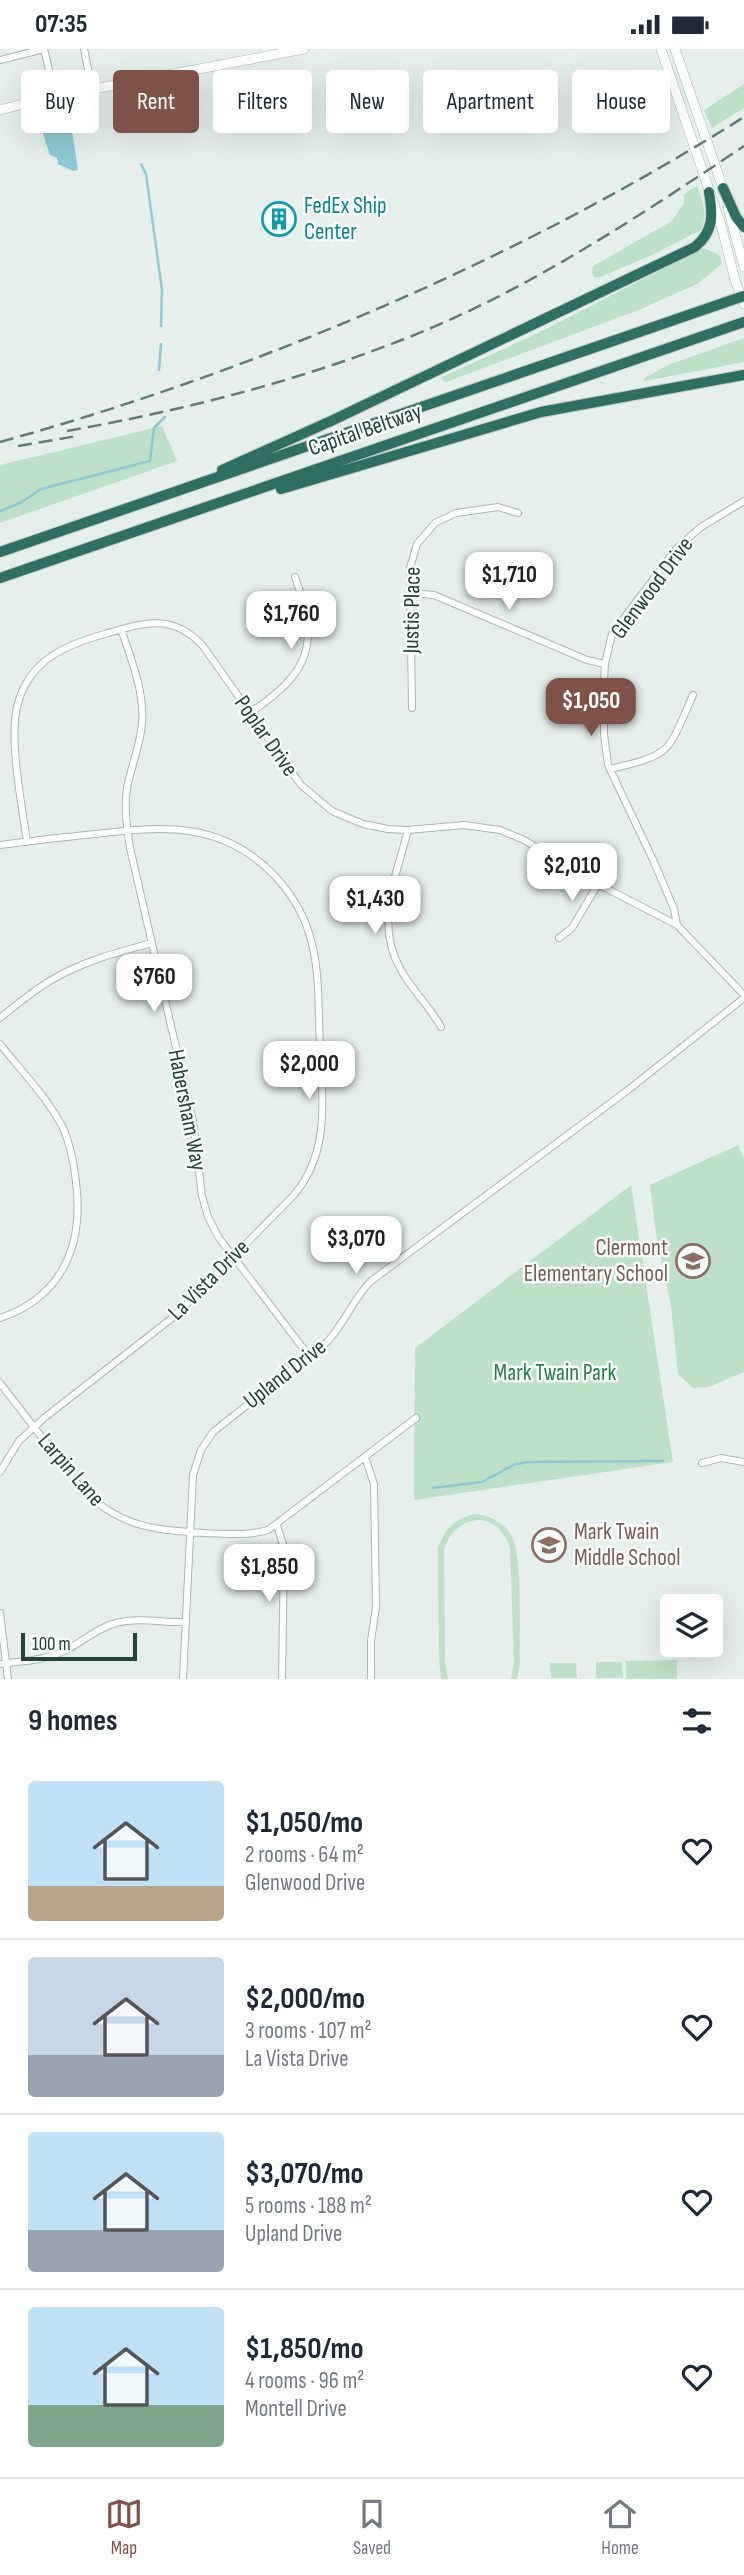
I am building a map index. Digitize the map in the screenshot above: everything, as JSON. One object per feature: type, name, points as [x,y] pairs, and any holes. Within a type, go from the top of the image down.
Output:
[{"type":"highway","points":[[723,188],[736,217],[744,227]]},
{"type":"highway","points":[[82,524],[220,471],[331,421],[695,247],[705,239],[712,225],[709,192]]},
{"type":"highway","name":"Capital Beltway","points":[[0,552],[744,296]]},
{"type":"highway","name":"Capital Beltway","points":[[0,578],[742,323]]},
{"type":"highway","points":[[171,520],[541,412],[744,375]]},
{"type":"main road","points":[[99,89],[304,49]]},
{"type":"main road","points":[[661,49],[744,305]]},
{"type":"main road","points":[[675,49],[723,188],[744,267]]},
{"type":"main road","points":[[0,110],[21,105]]},
{"type":"street","points":[[0,60],[44,49],[49,70]]},
{"type":"street","points":[[84,49],[88,70]]},
{"type":"street","name":"Glenwood Drive","points":[[744,501],[701,527],[676,549],[617,627],[609,641],[605,664],[604,734],[610,769],[654,862],[674,909],[677,925],[744,997]]},
{"type":"street","name":"Justis Place","points":[[412,708],[410,568],[414,551],[422,536],[435,523],[456,513],[506,508],[518,513]]},
{"type":"street","points":[[250,713],[285,687],[304,656],[308,620],[295,577]]},
{"type":"street","points":[[411,593],[434,595],[587,660],[605,664]]},
{"type":"street","name":"Poplar Drive","points":[[27,842],[14,732],[22,691],[36,669],[75,642],[142,623],[156,622],[174,626],[191,635],[203,646],[301,785],[321,804],[341,816],[363,824],[408,830],[464,825],[500,830],[524,839],[598,884],[677,925]]},
{"type":"street","name":"Habersham Way","points":[[121,629],[143,714],[127,790],[128,830],[193,1121],[204,1206],[212,1227],[309,1356]]},
{"type":"street","points":[[610,769],[662,754],[675,739],[694,695]]},
{"type":"street","name":"La Vista Drive","points":[[0,845],[161,827],[189,829],[216,837],[243,850],[267,868],[287,890],[303,916],[312,943],[317,971],[323,1114],[319,1148],[311,1170],[299,1190],[159,1329],[34,1427],[13,1449],[0,1472]]},
{"type":"street","points":[[408,830],[388,897],[388,932],[400,969],[441,1027]]},
{"type":"street","points":[[559,938],[572,928],[598,884]]},
{"type":"street","points":[[0,1018],[41,986],[69,970],[108,955],[152,943]]},
{"type":"street","name":"Upland Drive","points":[[183,1679],[193,1475],[206,1441],[221,1424],[334,1335],[357,1296],[372,1281],[607,1107],[744,997]]},
{"type":"street","points":[[0,1044],[53,1113],[64,1132],[73,1160],[78,1220],[72,1251],[57,1278],[34,1301],[0,1318]]},
{"type":"street","name":"Larpin Lane","points":[[0,1383],[80,1487],[106,1510],[144,1527],[191,1532],[249,1535],[278,1525],[416,1418]]},
{"type":"street","points":[[365,1457],[374,1484],[376,1607],[371,1641],[371,1679]]},
{"type":"street","points":[[702,1463],[721,1458],[744,1462]]},
{"type":"street","points":[[278,1525],[284,1548],[282,1679]]},
{"type":"street","points":[[0,1613],[3,1663],[8,1679]]},
{"type":"street","points":[[3,1663],[49,1657],[119,1622],[186,1622]]},
{"type":"green space","points":[[744,84],[744,108],[712,128],[704,110]]},
{"type":"green space","points":[[697,186],[704,213],[701,230],[652,255],[598,278],[594,277],[593,266],[672,221],[684,203],[684,194]]},
{"type":"green space","points":[[704,248],[719,255],[722,264],[697,284],[641,309],[446,382],[441,380],[442,377],[534,335]]},
{"type":"green space","points":[[744,338],[744,362],[645,381],[643,379],[668,365]]},
{"type":"green space","points":[[162,426],[177,461],[0,523],[0,465]]},
{"type":"green space","name":"Clermont Elementary School","points":[[738,1145],[744,1158],[744,1372],[709,1387],[693,1388],[678,1374],[671,1306],[656,1233],[650,1185]]},
{"type":"green space","name":"Mark Twain Park","points":[[631,1185],[673,1462],[414,1500],[415,1348]]},
{"type":"green space","points":[[476,1514],[502,1524],[512,1537],[515,1547],[520,1598],[520,1663],[517,1679],[511,1679],[514,1663],[510,1548],[504,1535],[496,1527],[487,1521],[477,1520],[458,1528],[444,1549],[445,1661],[448,1679],[441,1677],[438,1548],[452,1525]]},
{"type":"green space","points":[[677,1660],[677,1679],[626,1679],[626,1661]]},
{"type":"green space","points":[[596,1662],[622,1662],[623,1678],[596,1678]]},
{"type":"green space","points":[[550,1663],[576,1663],[577,1678],[551,1678]]},
{"type":"water","points":[[43,133],[72,133],[78,170],[73,171],[58,164],[57,158],[50,155]]},
{"type":"waterway","points":[[141,164],[146,174],[162,290],[161,326]]},
{"type":"waterway","points":[[159,370],[161,344]]},
{"type":"waterway","points":[[0,511],[20,503],[41,489],[150,461],[154,428],[165,417]]},
{"type":"waterway","points":[[433,1488],[482,1482],[515,1464],[530,1462],[663,1461]]},
{"type":"railway","points":[[0,442],[193,381],[384,306],[569,218],[744,117]]},
{"type":"railway","points":[[67,431],[193,405],[276,383],[358,356],[445,322],[577,253],[744,146]]},
{"type":"railway","points":[[18,446],[77,436]]},
{"type":"place","name":"FedEx Ship Center","points":[[279,219]]},
{"type":"place","name":"Clermont Elementary School","points":[[693,1261]]},
{"type":"place","name":"Mark Twain Middle School","points":[[549,1545]]}]
